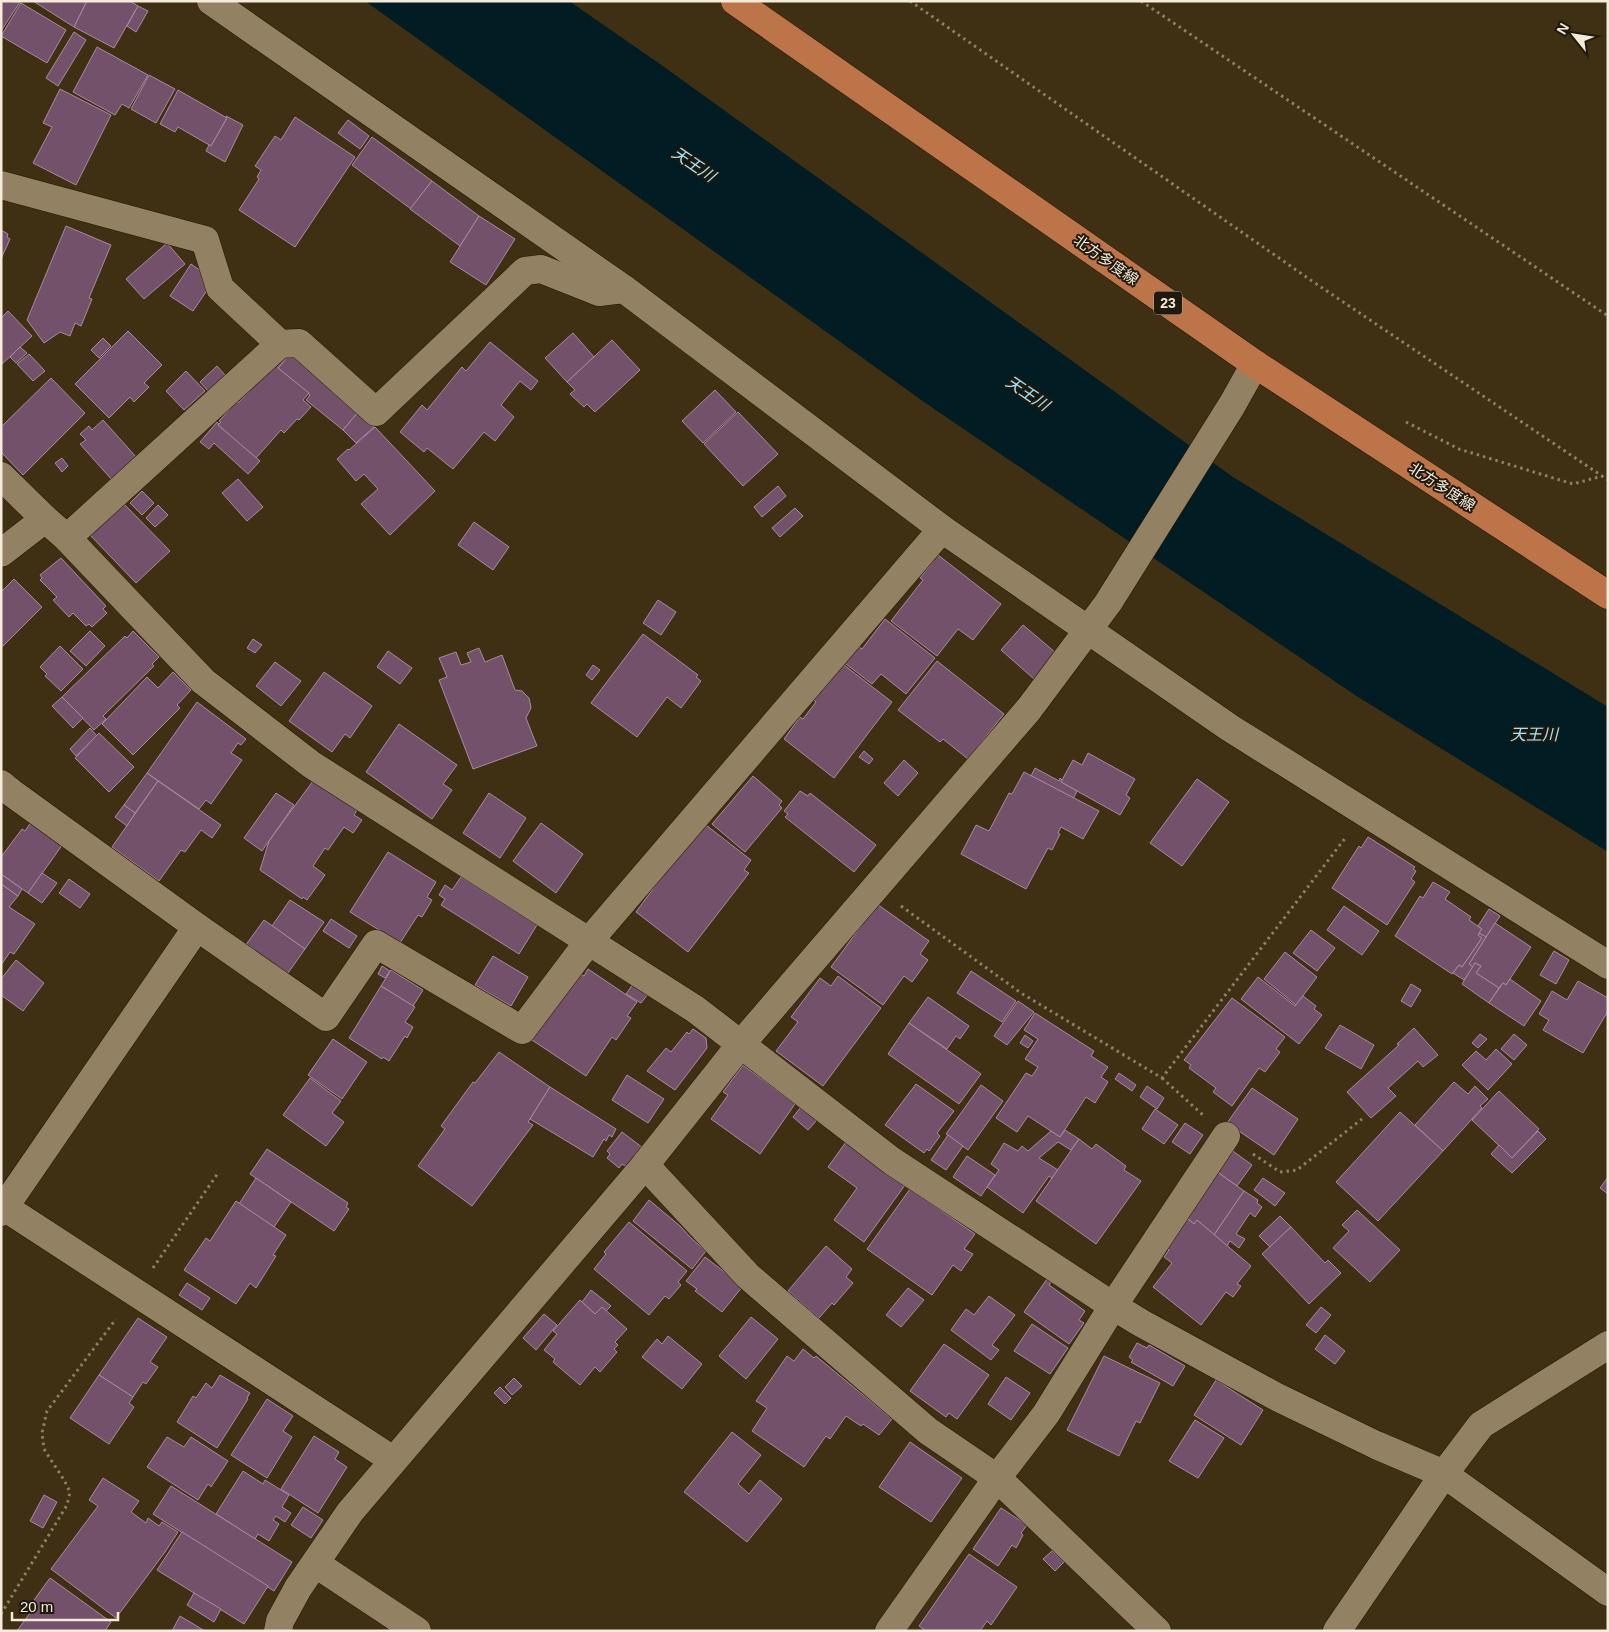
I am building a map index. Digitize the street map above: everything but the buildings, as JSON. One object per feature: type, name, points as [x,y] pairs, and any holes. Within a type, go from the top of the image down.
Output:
[{"type":"main road","name":"北方多度線","points":[[735,1],[1254,364],[1608,595]]},
{"type":"street","points":[[211,1],[624,289],[942,529],[1230,728],[1608,965]]},
{"type":"street","points":[[1,185],[205,240],[220,288],[280,344]]},
{"type":"street","points":[[67,538],[280,344],[299,344],[376,412],[524,271],[540,269],[599,292],[624,289]]},
{"type":"street","points":[[278,1631],[280,1621],[298,1588],[350,1512],[645,1165],[741,1044],[1029,709],[1108,603],[1232,405],[1254,364]]},
{"type":"street","points":[[1,476],[44,520],[67,538],[203,681],[312,765],[695,1009],[892,1161],[1113,1306],[1275,1396],[1376,1445],[1444,1474],[1608,1592]]},
{"type":"street","points":[[1,553],[44,520]]},
{"type":"street","points":[[1,784],[326,1017],[376,944],[522,1030],[589,942],[942,529]]},
{"type":"street","points":[[197,926],[2,1208],[393,1460]]},
{"type":"street","points":[[890,1631],[997,1478],[1046,1414],[1113,1306],[1226,1136]]},
{"type":"street","points":[[645,1165],[748,1276],[928,1431],[997,1478],[1157,1631]]},
{"type":"street","points":[[1337,1631],[1444,1474],[1481,1425],[1608,1345]]},
{"type":"street","points":[[316,1564],[417,1631]]},
{"type":"path","points":[[910,1],[1312,281],[1608,480]]},
{"type":"path","points":[[1141,1],[1608,316]]},
{"type":"path","points":[[1401,419],[1459,449],[1573,484],[1602,476]]},
{"type":"path","points":[[876,888],[1021,993],[1162,1078],[1366,812]]},
{"type":"path","points":[[1,1614],[67,1506],[70,1492],[44,1449],[42,1433],[47,1411],[136,1293],[218,1173]]},
{"type":"water","name":"天王川","points":[[365,1],[569,1],[660,64],[1233,477],[1608,707],[1608,852],[1355,695],[924,402]]}]
